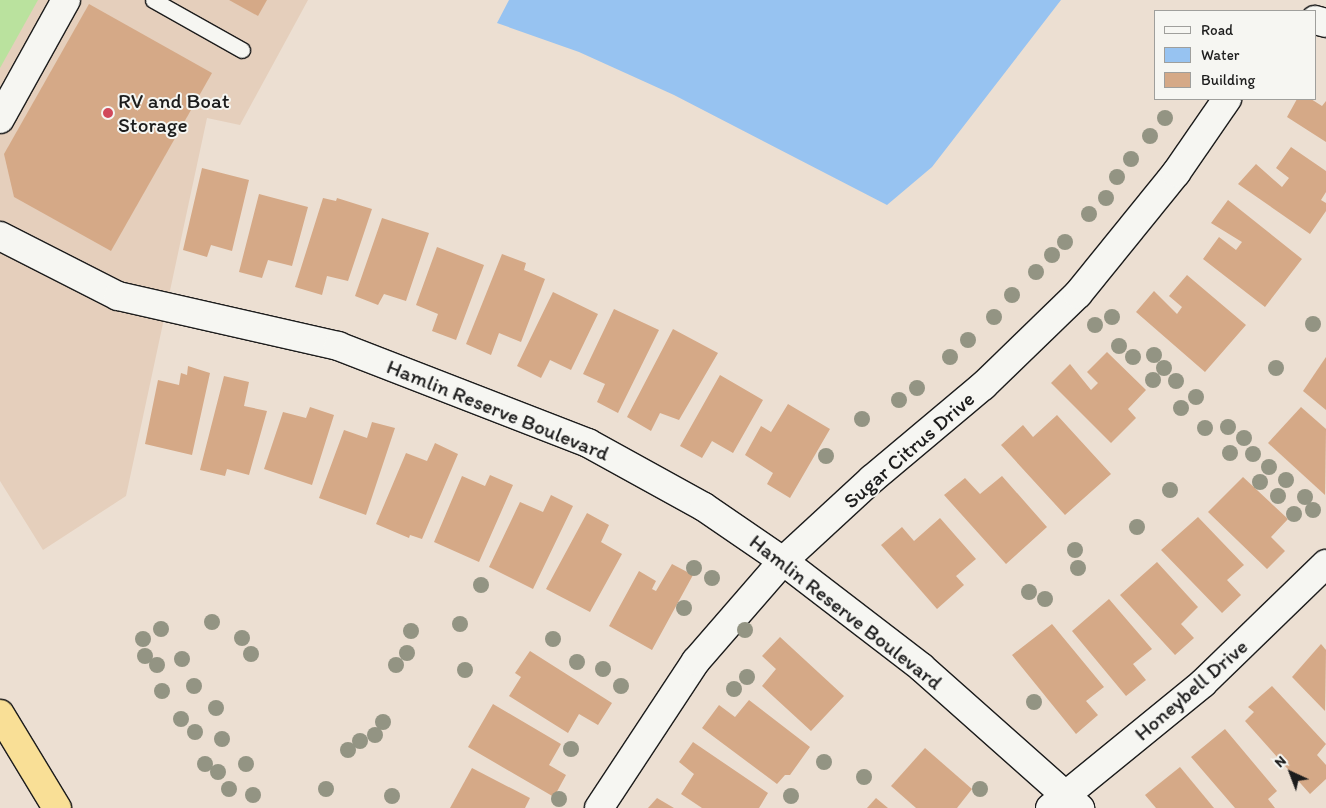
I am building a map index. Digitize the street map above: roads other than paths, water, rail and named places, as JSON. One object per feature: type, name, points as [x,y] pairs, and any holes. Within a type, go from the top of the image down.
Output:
[{"type":"highway","points":[[0,714],[57,808]]},
{"type":"street","points":[[0,119],[66,0]]},
{"type":"street","name":"Sugar Citrus Drive","points":[[599,808],[696,660],[783,561],[872,480],[983,386],[1078,294],[1176,173],[1226,100]]},
{"type":"street","name":"Hamlin Reserve Boulevard","points":[[0,236],[118,296],[338,346],[588,443],[704,507],[783,561],[920,667],[1066,803]]},
{"type":"street","name":"Honeybell Drive","points":[[1066,803],[1203,683],[1326,564]]},
{"type":"lane","points":[[153,0],[242,50]]},
{"type":"water","points":[[509,0],[1061,0],[932,167],[887,205],[674,95],[579,52],[497,23]]},
{"type":"place","name":"RV and Boat Storage","points":[[108,113]]}]
